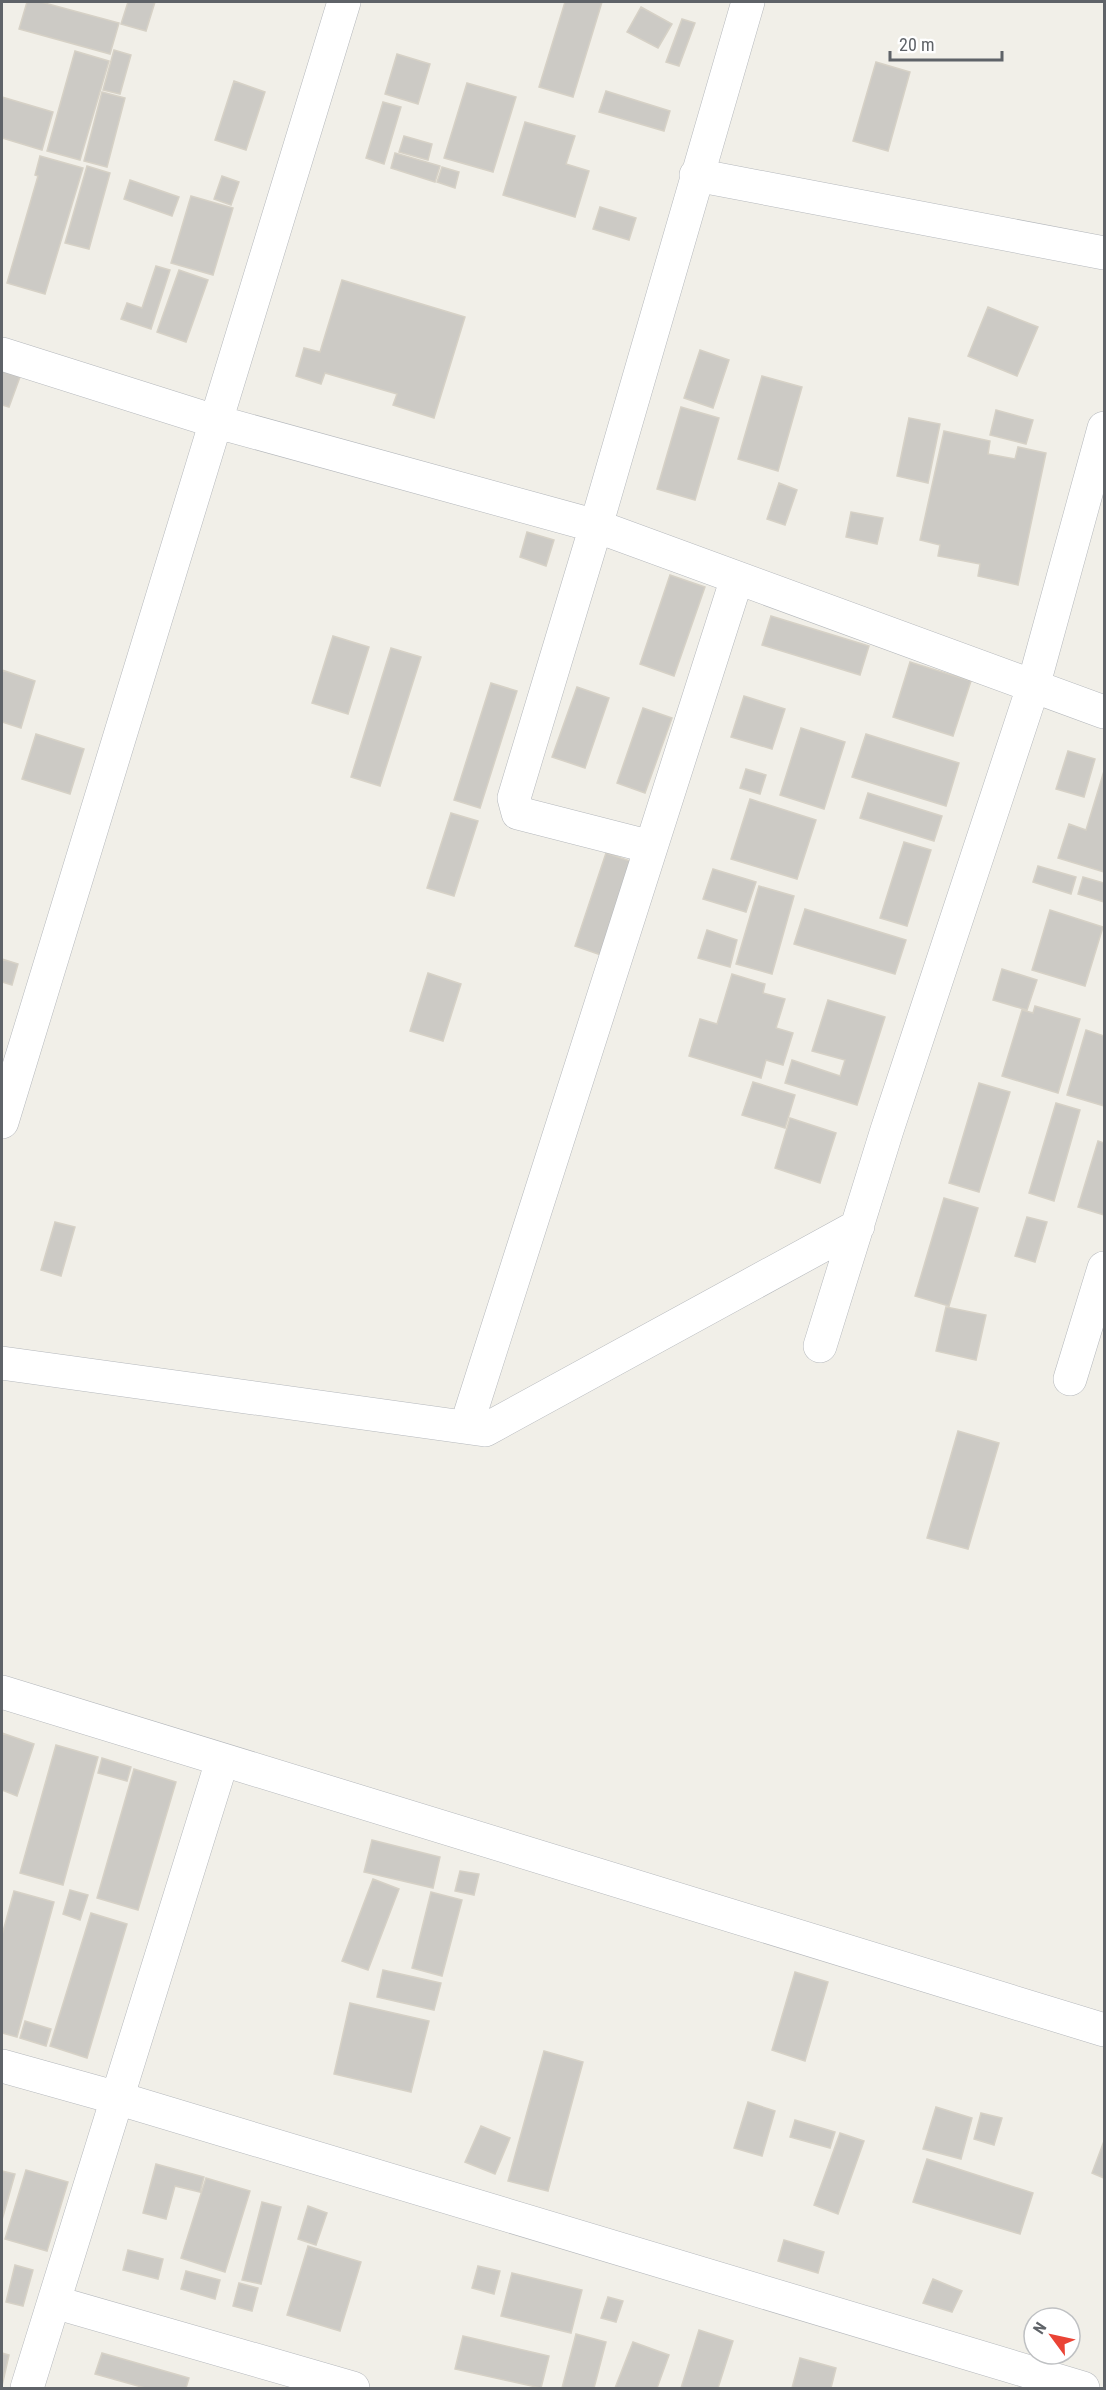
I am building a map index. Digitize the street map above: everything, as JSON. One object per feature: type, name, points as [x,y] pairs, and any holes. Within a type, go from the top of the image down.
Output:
[{"type":"street","points":[[2,1122],[344,2]]},
{"type":"street","points":[[651,847],[518,813],[514,798],[596,526],[748,2]]},
{"type":"street","points":[[696,175],[1104,254]]},
{"type":"street","points":[[2,354],[214,422],[596,526],[1104,712]]},
{"type":"street","points":[[820,1346],[1033,687],[1104,428]]},
{"type":"street","points":[[466,1427],[737,578]]},
{"type":"street","points":[[2,1363],[484,1430],[858,1226]]},
{"type":"street","points":[[1070,1379],[1104,1268]]},
{"type":"street","points":[[2,1692],[1104,2030]]},
{"type":"street","points":[[27,2388],[222,1761]]},
{"type":"street","points":[[2,2066],[117,2098],[1083,2388]]},
{"type":"street","points":[[54,2302],[353,2388]]},
{"type":"building","points":[[27,2],[41,2],[119,23],[110,54],[19,29]]},
{"type":"building","points":[[128,2],[155,2],[146,31],[121,24]]},
{"type":"building","points":[[565,2],[602,2],[573,97],[539,87]]},
{"type":"building","points":[[641,7],[672,24],[658,48],[627,32]]},
{"type":"building","points":[[682,19],[695,23],[679,66],[666,62]]},
{"type":"building","points":[[114,50],[131,55],[120,94],[103,90]]},
{"type":"building","points":[[75,51],[109,61],[80,160],[47,151]]},
{"type":"building","points":[[397,54],[430,64],[418,104],[385,94]]},
{"type":"building","points":[[876,62],[910,72],[888,151],[853,141]]},
{"type":"building","points":[[234,81],[265,92],[246,150],[215,140]]},
{"type":"building","points":[[467,83],[516,97],[493,172],[444,158]]},
{"type":"building","points":[[606,91],[670,111],[664,131],[599,112]]},
{"type":"building","points":[[102,92],[125,98],[107,167],[84,161]]},
{"type":"building","points":[[2,97],[53,112],[42,150],[2,138]]},
{"type":"building","points":[[383,102],[401,107],[384,164],[366,158]]},
{"type":"building","points":[[525,122],[575,136],[566,164],[589,171],[575,217],[503,195]]},
{"type":"building","points":[[404,136],[432,144],[428,160],[399,152]]},
{"type":"building","points":[[395,153],[440,166],[435,182],[391,168]]},
{"type":"building","points":[[40,156],[83,168],[45,294],[7,283],[38,176],[35,175]]},
{"type":"building","points":[[87,166],[110,173],[89,249],[65,243]]},
{"type":"building","points":[[442,167],[459,172],[455,188],[437,182]]},
{"type":"building","points":[[222,176],[239,182],[231,205],[214,199]]},
{"type":"building","points":[[130,180],[179,197],[172,216],[124,199]]},
{"type":"building","points":[[191,196],[233,208],[213,275],[171,263]]},
{"type":"building","points":[[600,207],[636,218],[629,240],[593,229]]},
{"type":"building","points":[[156,266],[170,270],[151,329],[121,319],[127,303],[142,308]]},
{"type":"building","points":[[179,270],[208,280],[186,342],[157,332]]},
{"type":"building","points":[[342,280],[465,317],[434,418],[393,405],[397,394],[325,373],[321,384],[296,376],[304,348],[320,352]]},
{"type":"building","points":[[988,307],[1038,327],[1017,376],[968,356]]},
{"type":"building","points":[[700,350],[729,360],[713,408],[684,398]]},
{"type":"building","points":[[2,370],[20,377],[9,407],[2,405]]},
{"type":"building","points":[[762,376],[802,387],[778,471],[738,459]]},
{"type":"building","points":[[681,407],[719,418],[695,500],[657,489]]},
{"type":"building","points":[[996,410],[1033,420],[1026,444],[990,435]]},
{"type":"building","points":[[909,418],[940,424],[928,483],[897,476]]},
{"type":"building","points":[[944,431],[990,441],[988,454],[1015,459],[1018,447],[1046,453],[1018,585],[978,576],[980,564],[938,556],[940,545],[920,540]]},
{"type":"building","points":[[779,483],[797,490],[785,525],[767,519]]},
{"type":"building","points":[[851,512],[883,518],[877,544],[846,537]]},
{"type":"building","points":[[527,532],[554,540],[546,566],[520,557]]},
{"type":"building","points":[[670,575],[705,587],[674,676],[640,664]]},
{"type":"building","points":[[771,616],[869,646],[860,675],[762,645]]},
{"type":"building","points":[[333,636],[369,647],[348,714],[312,703]]},
{"type":"building","points":[[391,648],[421,657],[380,786],[351,777]]},
{"type":"building","points":[[910,662],[971,681],[953,736],[893,717]]},
{"type":"building","points":[[2,670],[35,681],[21,728],[2,722]]},
{"type":"building","points":[[491,683],[517,691],[480,808],[454,800]]},
{"type":"building","points":[[577,687],[609,698],[585,768],[552,757]]},
{"type":"building","points":[[744,696],[785,709],[772,749],[731,737]]},
{"type":"building","points":[[643,708],[672,718],[645,793],[617,783]]},
{"type":"building","points":[[801,728],[845,742],[824,809],[780,795]]},
{"type":"building","points":[[36,734],[84,749],[70,794],[22,779]]},
{"type":"building","points":[[866,734],[959,763],[946,806],[852,777]]},
{"type":"building","points":[[1068,751],[1095,759],[1084,797],[1056,789]]},
{"type":"building","points":[[746,769],[766,775],[760,794],[740,788]]},
{"type":"building","points":[[1104,771],[1104,872],[1058,858],[1069,824],[1086,830]]},
{"type":"building","points":[[868,793],[942,816],[934,841],[860,818]]},
{"type":"building","points":[[750,799],[816,820],[797,879],[731,859]]},
{"type":"building","points":[[451,813],[478,821],[454,896],[427,888]]},
{"type":"building","points":[[904,842],[931,850],[907,926],[880,918]]},
{"type":"building","points":[[606,853],[633,862],[601,955],[575,946]]},
{"type":"building","points":[[1038,866],[1076,877],[1071,894],[1033,882]]},
{"type":"building","points":[[713,869],[756,882],[746,912],[703,899]]},
{"type":"building","points":[[1083,877],[1104,883],[1104,902],[1078,894]]},
{"type":"building","points":[[759,886],[794,896],[772,974],[736,964]]},
{"type":"building","points":[[805,909],[906,940],[895,974],[794,944]]},
{"type":"building","points":[[1050,910],[1103,927],[1085,986],[1032,970]]},
{"type":"building","points":[[707,930],[737,940],[730,967],[698,958]]},
{"type":"building","points":[[2,959],[18,964],[12,985],[2,982]]},
{"type":"building","points":[[1002,969],[1037,980],[1027,1010],[993,1000]]},
{"type":"building","points":[[428,973],[461,984],[443,1041],[410,1031]]},
{"type":"building","points":[[732,974],[765,984],[763,993],[785,999],[776,1028],[793,1033],[783,1065],[766,1060],[761,1078],[689,1056],[700,1019],[717,1024]]},
{"type":"building","points":[[828,1000],[885,1017],[857,1105],[785,1083],[792,1060],[840,1076],[845,1060],[812,1051]]},
{"type":"building","points":[[1035,1006],[1080,1019],[1058,1093],[1002,1076],[1022,1010],[1033,1013]]},
{"type":"building","points":[[1086,1030],[1104,1036],[1104,1106],[1067,1095]]},
{"type":"building","points":[[753,1082],[795,1095],[785,1128],[742,1115]]},
{"type":"building","points":[[979,1083],[1010,1092],[979,1192],[949,1183]]},
{"type":"building","points":[[1056,1103],[1080,1110],[1054,1201],[1029,1193]]},
{"type":"building","points":[[790,1118],[836,1133],[820,1183],[775,1168]]},
{"type":"building","points":[[1098,1141],[1104,1143],[1104,1215],[1078,1207]]},
{"type":"building","points":[[944,1198],[978,1208],[949,1306],[915,1296]]},
{"type":"building","points":[[1027,1217],[1047,1222],[1035,1262],[1015,1256]]},
{"type":"building","points":[[55,1222],[75,1227],[61,1276],[41,1270]]},
{"type":"building","points":[[946,1307],[986,1315],[976,1360],[936,1351]]},
{"type":"building","points":[[958,1431],[999,1443],[968,1549],[927,1538]]},
{"type":"building","points":[[2,1733],[34,1744],[17,1796],[2,1790]]},
{"type":"building","points":[[56,1745],[98,1757],[63,1885],[20,1873]]},
{"type":"building","points":[[102,1758],[131,1767],[127,1781],[98,1773]]},
{"type":"building","points":[[134,1769],[176,1782],[138,1910],[97,1898]]},
{"type":"building","points":[[372,1840],[440,1857],[433,1888],[364,1872]]},
{"type":"building","points":[[460,1871],[479,1874],[474,1895],[455,1891]]},
{"type":"building","points":[[373,1879],[399,1889],[368,1970],[342,1961]]},
{"type":"building","points":[[70,1890],[88,1895],[80,1920],[63,1914]]},
{"type":"building","points":[[14,1891],[54,1902],[17,2037],[2,2033],[2,1935]]},
{"type":"building","points":[[431,1892],[462,1900],[442,1976],[412,1968]]},
{"type":"building","points":[[91,1913],[127,1924],[87,2058],[50,2046]]},
{"type":"building","points":[[383,1970],[441,1983],[434,2010],[377,1997]]},
{"type":"building","points":[[795,1972],[828,1982],[805,2061],[772,2050]]},
{"type":"building","points":[[350,2003],[429,2021],[411,2092],[334,2074]]},
{"type":"building","points":[[25,2021],[51,2029],[46,2046],[20,2038]]},
{"type":"building","points":[[544,2051],[583,2062],[548,2191],[508,2181]]},
{"type":"building","points":[[748,2102],[775,2111],[762,2156],[734,2148]]},
{"type":"building","points":[[936,2107],[972,2118],[961,2159],[923,2149]]},
{"type":"building","points":[[981,2113],[1002,2118],[994,2145],[974,2139]]},
{"type":"building","points":[[795,2120],[835,2132],[830,2148],[790,2137]]},
{"type":"building","points":[[481,2126],[510,2138],[495,2174],[465,2162]]},
{"type":"building","points":[[840,2133],[864,2141],[838,2214],[814,2205]]},
{"type":"building","points":[[1104,2141],[1104,2178],[1092,2173]]},
{"type":"building","points":[[927,2159],[1033,2193],[1020,2234],[913,2202]]},
{"type":"building","points":[[156,2164],[204,2177],[200,2192],[175,2186],[166,2219],[143,2213]]},
{"type":"building","points":[[26,2170],[68,2182],[47,2251],[5,2239]]},
{"type":"building","points":[[2,2171],[15,2174],[2,2220]]},
{"type":"building","points":[[206,2178],[250,2191],[225,2272],[181,2258]]},
{"type":"building","points":[[262,2202],[281,2207],[261,2284],[242,2280]]},
{"type":"building","points":[[308,2206],[327,2213],[316,2245],[298,2239]]},
{"type":"building","points":[[784,2240],[824,2252],[818,2273],[778,2261]]},
{"type":"building","points":[[308,2246],[361,2262],[340,2331],[287,2315]]},
{"type":"building","points":[[128,2250],[163,2259],[158,2279],[123,2270]]},
{"type":"building","points":[[15,2265],[33,2270],[23,2306],[6,2302]]},
{"type":"building","points":[[478,2266],[500,2271],[494,2294],[472,2288]]},
{"type":"building","points":[[186,2271],[220,2280],[215,2299],[181,2289]]},
{"type":"building","points":[[512,2273],[582,2290],[571,2333],[501,2316]]},
{"type":"building","points":[[933,2279],[962,2291],[952,2312],[923,2303]]},
{"type":"building","points":[[239,2283],[258,2288],[252,2311],[233,2306]]},
{"type":"building","points":[[608,2297],[623,2301],[616,2322],[601,2318]]},
{"type":"building","points":[[699,2330],[733,2341],[718,2388],[681,2388]]},
{"type":"building","points":[[576,2334],[606,2342],[594,2388],[562,2388]]},
{"type":"building","points":[[463,2336],[549,2356],[541,2388],[455,2369]]},
{"type":"building","points":[[633,2342],[669,2355],[657,2388],[615,2388]]},
{"type":"building","points":[[2,2353],[9,2355],[2,2386]]},
{"type":"building","points":[[102,2353],[189,2378],[186,2388],[145,2388],[95,2374]]},
{"type":"building","points":[[800,2358],[836,2368],[831,2388],[792,2388]]}]
